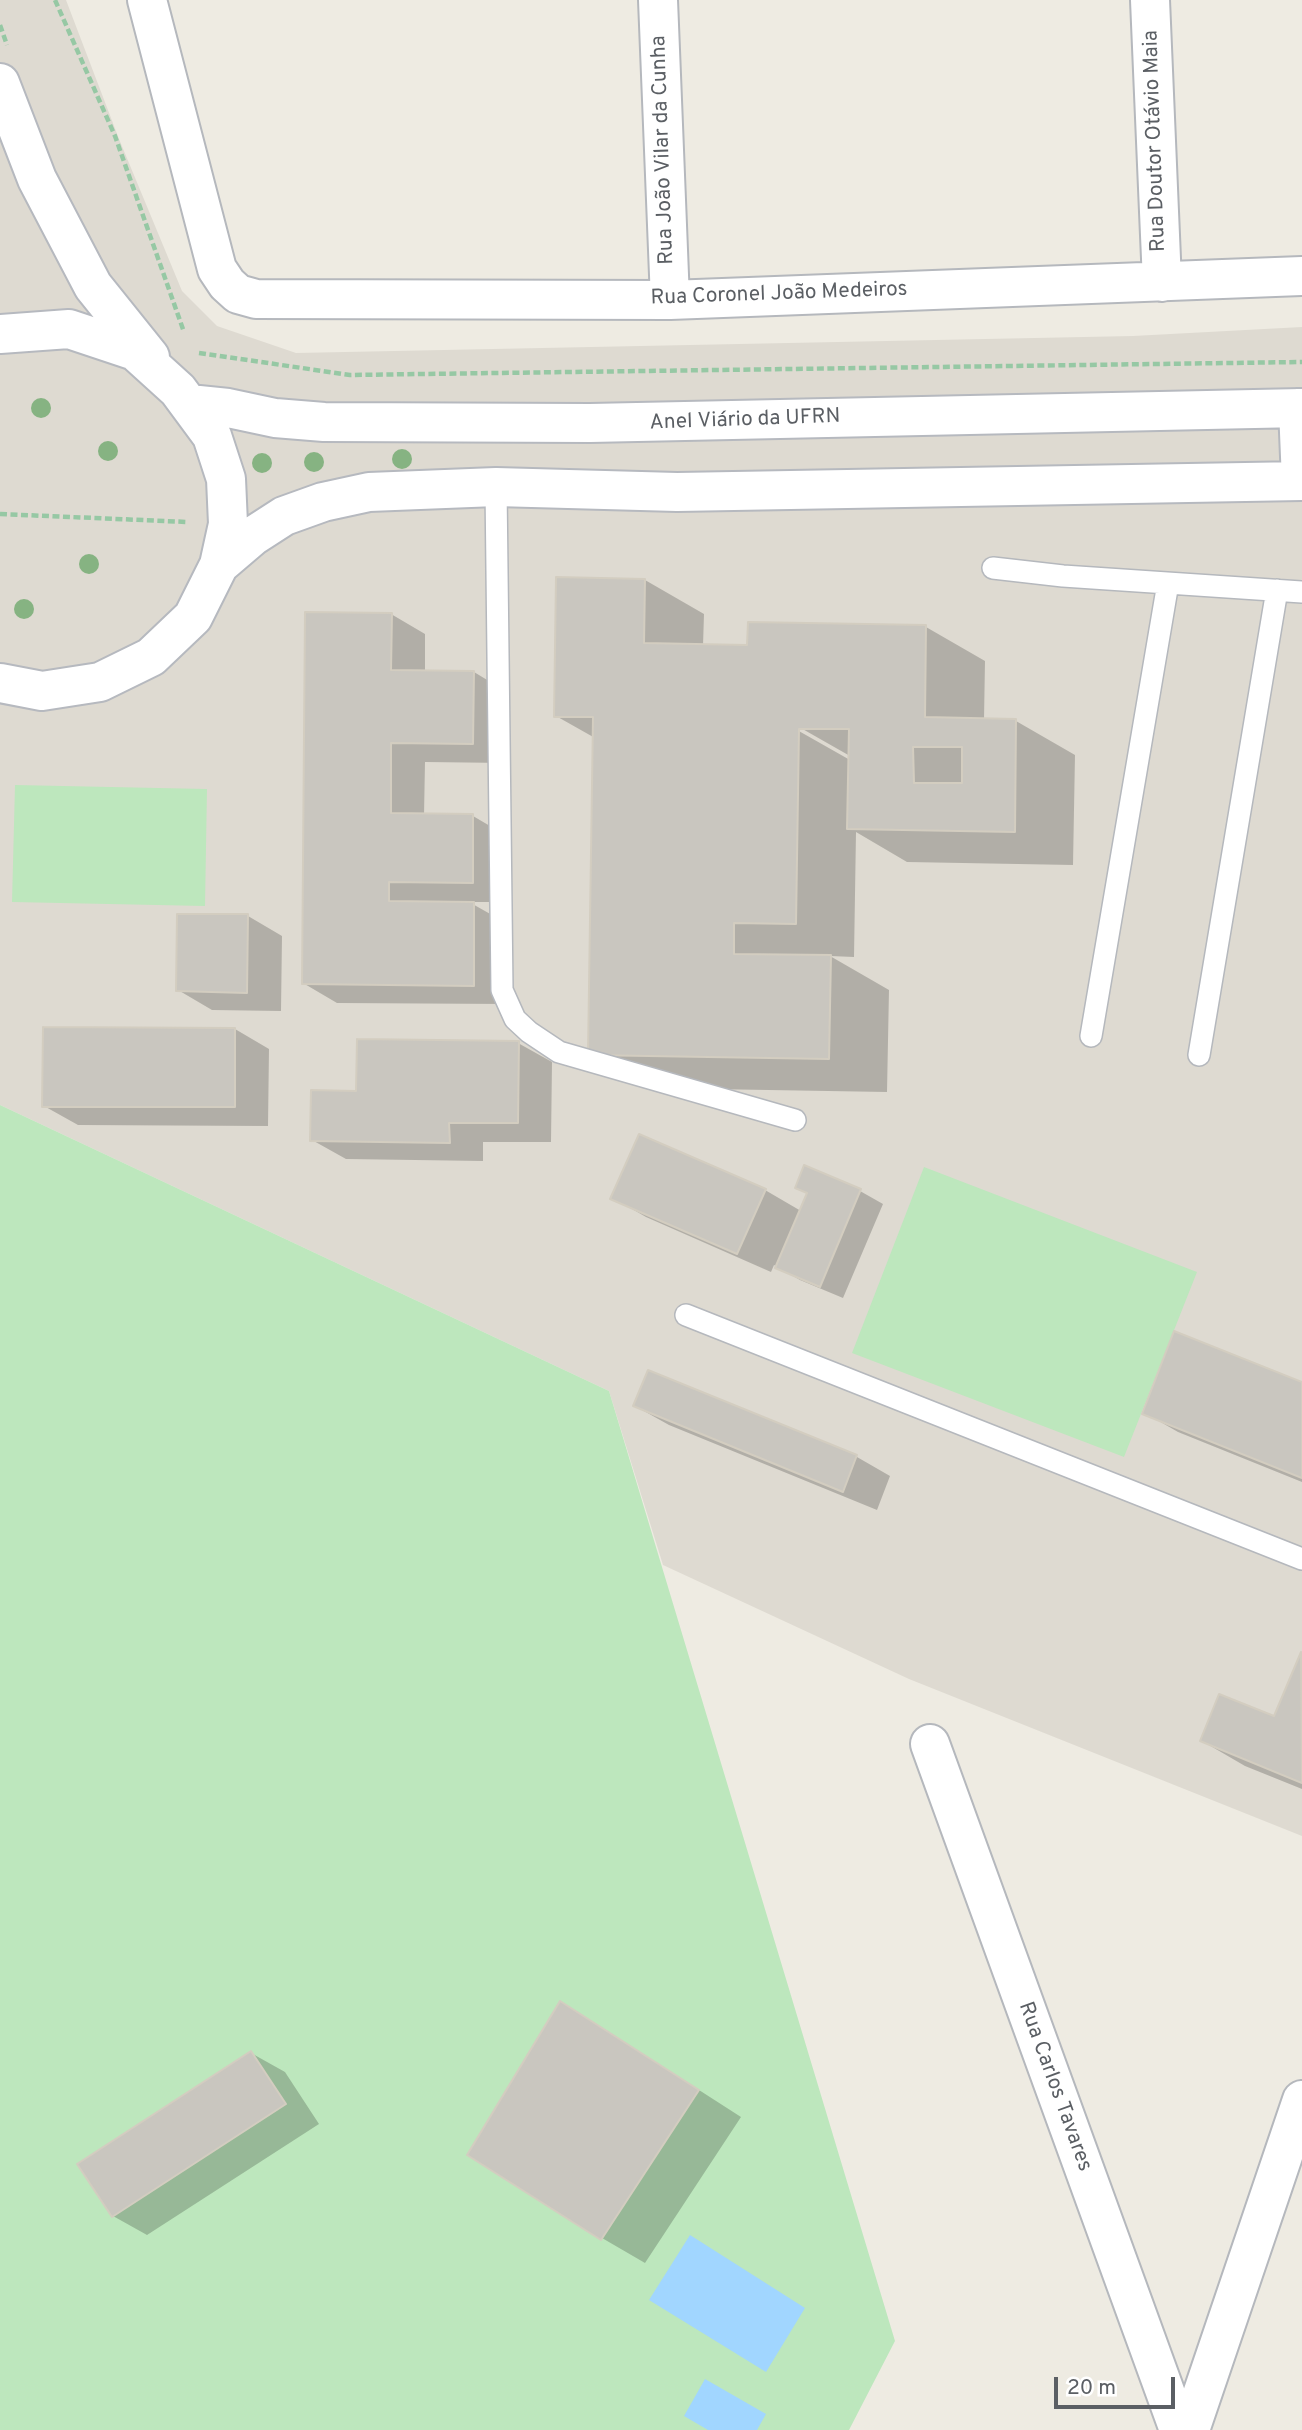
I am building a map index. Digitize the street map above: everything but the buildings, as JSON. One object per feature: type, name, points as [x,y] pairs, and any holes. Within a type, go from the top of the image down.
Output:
[{"type":"main road","name":"Rua Coronel João Medeiros","points":[[147,0],[217,269],[238,294],[256,299],[670,300],[1302,276]]},
{"type":"main road","name":"Rua João Vilar da Cunha","points":[[658,0],[670,300]]},
{"type":"main road","name":"Rua Doutor Otávio Maia","points":[[1150,0],[1162,282]]},
{"type":"main road","points":[[0,83],[37,179],[93,286],[212,436],[226,479],[228,524],[219,565],[193,617],[151,657],[100,682],[42,691],[0,683]]},
{"type":"main road","points":[[0,334],[68,329],[135,351],[180,394]]},
{"type":"main road","name":"Anel Viário da UFRN","points":[[180,394],[275,418],[324,422],[590,424],[1300,408]]},
{"type":"main road","points":[[219,565],[253,536],[284,516],[323,502],[369,492],[496,487],[677,492],[1302,481],[1300,408]]},
{"type":"main road","name":"Rua Carlos Tavares","points":[[930,1744],[1179,2430]]},
{"type":"main road","points":[[1190,2430],[1302,2100]]},
{"type":"lane","points":[[496,487],[502,990],[515,1019],[559,1052],[795,1120]]},
{"type":"lane","points":[[993,568],[1063,576],[1302,592]]},
{"type":"lane","points":[[1091,1036],[1168,583]]},
{"type":"lane","points":[[1199,1055],[1277,590]]},
{"type":"lane","points":[[686,1315],[1302,1559]]},
{"type":"path","points":[[0,514],[228,524]]},
{"type":"shaded area","points":[[0,0],[66,0],[119,139],[182,291],[217,326],[296,353],[1133,336],[1302,327],[1302,1836],[909,1679],[663,1565],[609,1391],[0,1105]]},
{"type":"green space","points":[[15,785],[207,789],[205,906],[12,902]]},
{"type":"green space","points":[[0,1105],[609,1391],[895,2341],[849,2430],[0,2430]]},
{"type":"green space","points":[[924,1167],[1197,1272],[1124,1457],[852,1353]]},
{"type":"water","points":[[690,2235],[805,2308],[766,2372],[649,2300]]},
{"type":"water","points":[[705,2379],[766,2414],[757,2430],[708,2430],[684,2416]]}]
